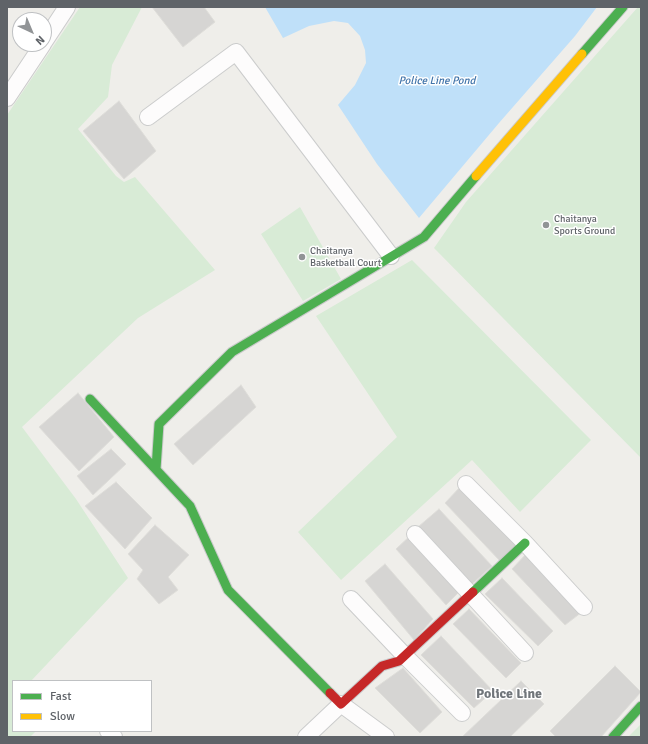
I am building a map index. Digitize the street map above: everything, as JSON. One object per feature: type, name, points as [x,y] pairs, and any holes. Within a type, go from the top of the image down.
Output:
[{"type":"street","points":[[52,30],[67,7]]},
{"type":"street","points":[[156,469],[159,424],[232,352],[424,237],[623,7]]},
{"type":"street","points":[[7,98],[37,52]]},
{"type":"street","points":[[148,117],[236,52],[392,256]]},
{"type":"street","points":[[90,399],[190,506],[228,590],[341,704],[386,737]]},
{"type":"street","points":[[466,484],[584,607]]},
{"type":"street","points":[[415,534],[526,653]]},
{"type":"street","points":[[306,737],[382,666],[399,662],[525,544]]},
{"type":"street","points":[[351,599],[462,713]]},
{"type":"street","points":[[613,737],[641,706]]},
{"type":"green space","points":[[80,7],[142,7],[112,65],[108,97],[78,129],[116,176],[124,182],[135,177],[215,270],[138,318],[22,427],[76,499],[128,578],[32,680],[12,680],[12,732],[35,732],[30,737],[7,737],[7,115],[50,52],[52,52],[52,48]]},
{"type":"green space","name":"Chaitanya Sports Ground","points":[[638,7],[641,7],[641,458],[434,248],[466,202]]},
{"type":"green space","name":"Chaitanya Basketball Court","points":[[300,207],[341,279],[303,301],[261,234]]},
{"type":"green space","points":[[412,260],[591,440],[520,512],[472,460],[341,580],[298,532],[397,437],[316,316]]},
{"type":"green space","points":[[641,724],[641,737],[628,737]]},
{"type":"water","name":"Police Line Pond","points":[[265,7],[597,7],[575,36],[419,218],[377,164],[338,105],[355,85],[366,63],[365,50],[360,36],[348,23],[334,21],[309,26],[283,38]]},
{"type":"building","points":[[152,7],[204,7],[215,22],[183,47]]},
{"type":"building","points":[[119,101],[156,151],[124,179],[83,131]]},
{"type":"building","points":[[241,385],[256,407],[193,465],[174,444]]},
{"type":"building","points":[[78,393],[114,437],[79,471],[39,427]]},
{"type":"building","points":[[111,449],[126,464],[93,495],[77,476]]},
{"type":"building","points":[[116,482],[152,518],[125,549],[85,506]]},
{"type":"building","points":[[461,486],[516,544],[500,561],[445,503]]},
{"type":"building","points":[[439,509],[492,566],[471,585],[418,527]]},
{"type":"building","points":[[155,525],[189,555],[168,577],[178,590],[159,604],[137,579],[143,570],[128,554]]},
{"type":"building","points":[[411,535],[462,589],[446,605],[396,549]]},
{"type":"building","points":[[527,553],[582,612],[565,625],[512,569]]},
{"type":"building","points":[[385,564],[433,619],[414,640],[365,581]]},
{"type":"building","points":[[502,578],[553,631],[538,646],[485,594]]},
{"type":"building","points":[[469,609],[521,663],[506,678],[453,624]]},
{"type":"building","points":[[441,636],[493,691],[474,708],[421,655]]},
{"type":"building","points":[[615,666],[641,692],[601,737],[556,737],[550,731]]},
{"type":"building","points":[[403,668],[442,712],[420,733],[375,688]]},
{"type":"building","points":[[521,681],[544,704],[510,737],[462,737]]},
{"type":"traffic: fast","points":[[582,54],[623,7]]},
{"type":"traffic: fast","points":[[156,469],[159,424],[232,352],[424,237],[476,176]]},
{"type":"traffic: fast","points":[[90,399],[190,506],[228,590],[330,693]]},
{"type":"traffic: fast","points":[[473,592],[525,543]]},
{"type":"traffic: fast","points":[[613,737],[641,706]]},
{"type":"traffic: slow","points":[[476,176],[582,54]]},
{"type":"traffic: jam","points":[[330,693],[341,704],[382,666],[399,661],[473,592]]},
{"type":"place","name":"Chaitanya Sports Ground","points":[[546,225]]},
{"type":"place","name":"Chaitanya Basketball Court","points":[[302,257]]},
{"type":"district","name":"Police Line","points":[[509,694]]}]
